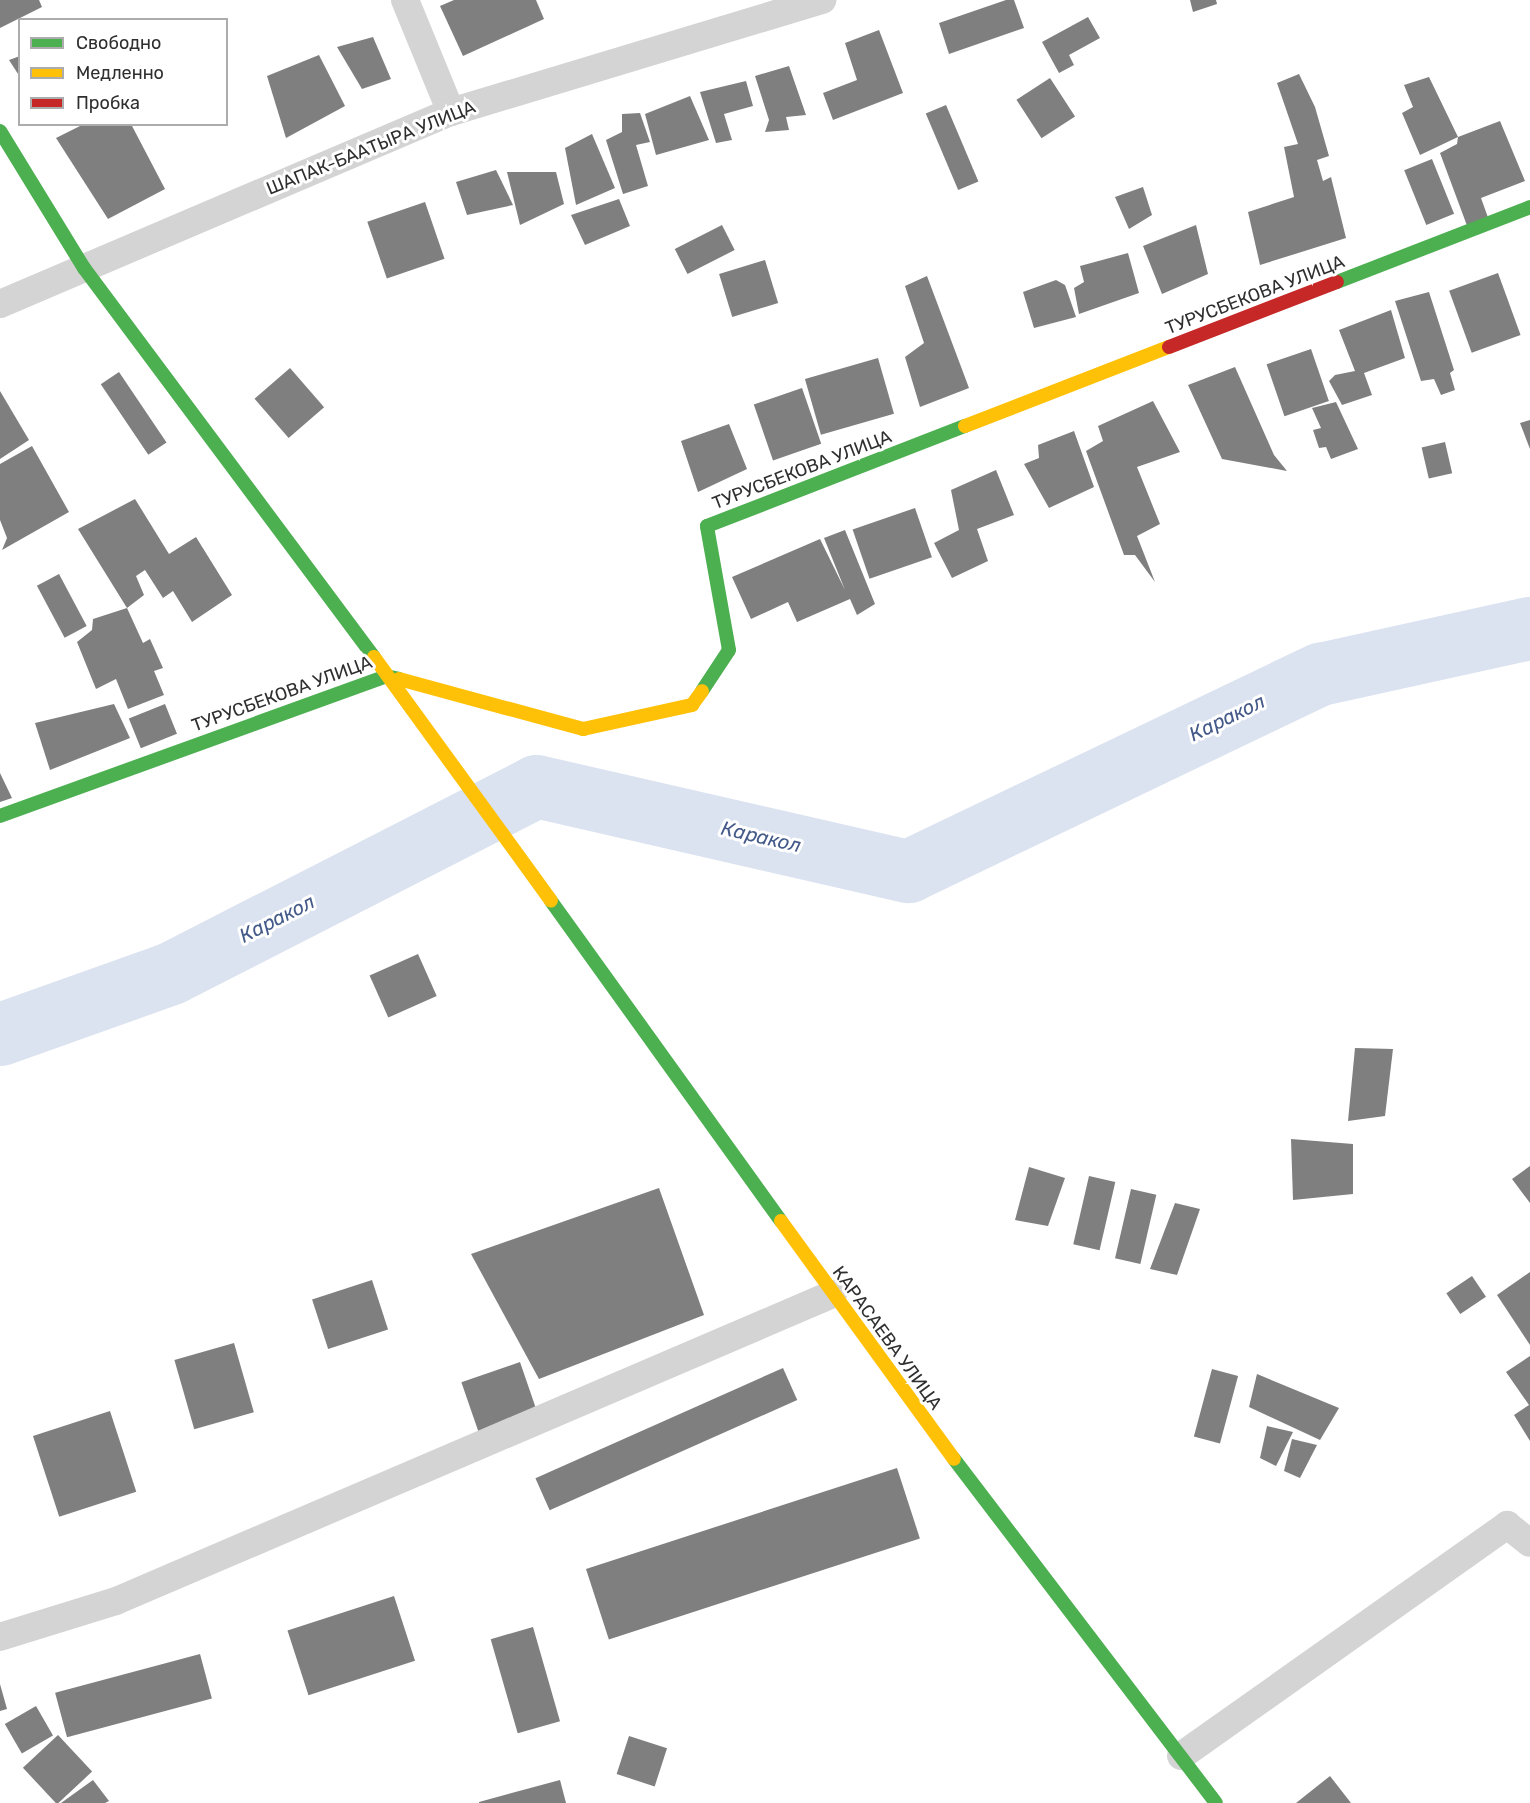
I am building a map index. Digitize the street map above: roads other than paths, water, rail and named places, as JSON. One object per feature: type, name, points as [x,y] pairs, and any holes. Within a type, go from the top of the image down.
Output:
[{"type":"street","points":[[405,0],[452,112]]},
{"type":"street","name":"ШАПАК-БААТЫРА УЛИЦА","points":[[0,304],[452,112],[822,0]]},
{"type":"street","points":[[0,131],[84,268]]},
{"type":"street","name":"ТУРУСБЕКОВА УЛИЦА","points":[[0,816],[386,676],[583,729],[692,705],[729,650],[707,526],[1530,207]]},
{"type":"street","name":"КАРАСАЕВА УЛИЦА","points":[[84,268],[439,745],[833,1294],[1216,1803]]},
{"type":"street","points":[[0,1637],[116,1600],[833,1294]]},
{"type":"street","points":[[1180,1756],[1507,1526],[1530,1543]]},
{"type":"waterway","name":"Каракол","points":[[0,1034],[171,973],[536,786],[908,871],[1320,674],[1530,628]]}]
